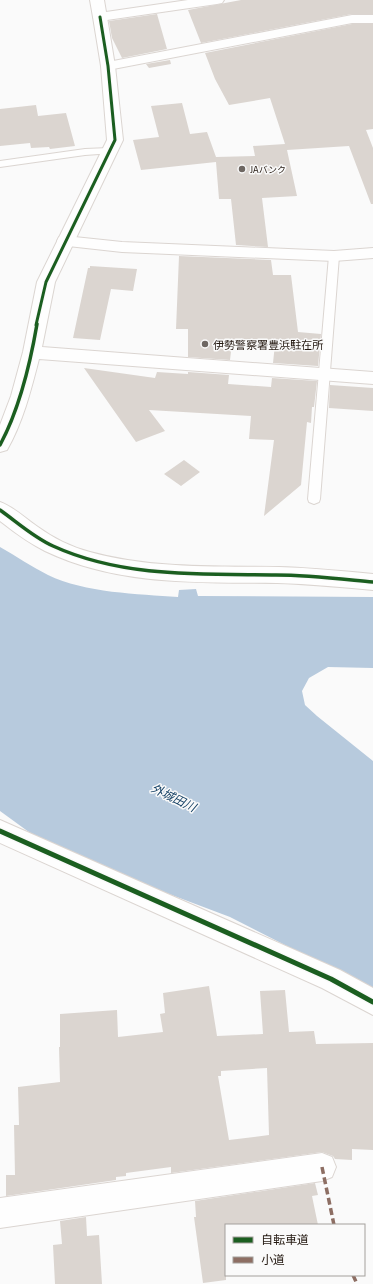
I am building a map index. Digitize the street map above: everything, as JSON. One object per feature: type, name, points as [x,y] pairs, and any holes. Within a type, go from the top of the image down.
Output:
[{"type":"street","points":[[0,445],[7,432],[20,396],[32,352],[46,282],[115,140],[108,66],[97,0]]},
{"type":"street","points":[[100,17],[217,0]]},
{"type":"street","points":[[108,66],[352,19],[373,19]]},
{"type":"street","points":[[65,241],[122,247],[334,256],[373,253]]},
{"type":"street","points":[[32,352],[373,378]]},
{"type":"street","points":[[0,510],[52,545],[78,556],[110,566],[183,574],[310,576],[373,582]]},
{"type":"street","points":[[0,831],[331,979],[373,1002]]},
{"type":"street","points":[[0,1213],[322,1166]]},
{"type":"lane","points":[[0,164],[85,152],[109,151]]},
{"type":"lane","points":[[314,500],[334,256]]},
{"type":"water","name":"外城田川","points":[[0,547],[48,575],[78,586],[112,592],[178,597],[179,590],[196,589],[198,596],[373,597],[373,668],[328,667],[309,678],[302,691],[305,705],[373,761],[373,990],[230,917],[55,851],[0,811]]},
{"type":"building","points":[[241,0],[373,0],[373,14],[352,14],[201,43],[188,10]]},
{"type":"building","points":[[157,14],[167,49],[122,58],[112,38],[109,21]]},
{"type":"building","points":[[352,24],[373,24],[373,129],[366,130],[373,148],[373,204],[371,204],[349,146],[287,150],[297,196],[262,198],[268,247],[236,245],[231,199],[219,199],[216,162],[141,170],[133,140],[159,137],[151,106],[182,103],[190,134],[207,132],[216,157],[255,156],[253,146],[285,144],[270,98],[229,105],[215,79],[205,53]]},
{"type":"building","points":[[170,60],[171,64],[149,68],[146,64]]},
{"type":"building","points":[[36,105],[38,116],[66,113],[75,146],[50,149],[49,147],[31,148],[30,143],[0,146],[0,109]]},
{"type":"building","points":[[179,256],[271,260],[273,275],[291,275],[298,332],[321,334],[318,366],[273,363],[275,344],[232,343],[230,360],[188,357],[188,329],[176,329]]},
{"type":"building","points":[[90,266],[137,269],[133,291],[111,289],[100,340],[73,338],[88,268],[90,268]]},
{"type":"building","points":[[84,368],[155,378],[157,372],[188,374],[188,372],[229,375],[228,384],[271,387],[272,378],[317,381],[314,407],[312,407],[311,423],[307,422],[301,485],[264,516],[274,440],[249,439],[251,416],[149,410],[165,431],[136,442]]},
{"type":"building","points":[[330,385],[373,388],[373,411],[329,408]]},
{"type":"building","points":[[184,460],[200,472],[181,486],[164,474]]},
{"type":"building","points":[[209,986],[217,1036],[263,1034],[260,991],[285,990],[289,1032],[314,1031],[316,1044],[373,1043],[373,1150],[352,1149],[352,1160],[335,1159],[333,1156],[322,1152],[171,1173],[171,1167],[126,1173],[126,1176],[116,1177],[116,1180],[6,1196],[6,1175],[15,1175],[14,1125],[19,1125],[18,1087],[60,1082],[60,1014],[117,1010],[118,1037],[163,1032],[160,1014],[165,1013],[163,993]],"holes":[[[267,1068],[269,1135],[229,1140],[218,1076],[221,1076],[221,1071]]]},
{"type":"building","points":[[315,1183],[318,1195],[312,1196],[318,1224],[225,1224],[226,1280],[203,1283],[194,1217],[196,1217],[195,1201]]},
{"type":"building","points":[[86,1217],[87,1236],[99,1235],[102,1284],[55,1284],[53,1245],[62,1244],[60,1221]]},
{"type":"marked path","points":[[322,1167],[334,1224]]},
{"type":"marked path","points":[[353,1276],[357,1284]]},
{"type":"cycle path","points":[[0,445],[7,432],[20,396],[32,352],[46,282],[115,140],[108,66],[100,17]]},
{"type":"cycle path","points":[[0,510],[32,534],[53,546],[83,558],[115,566],[179,574],[310,576],[373,582]]},
{"type":"cycle path","points":[[0,831],[331,979],[373,1002]]},
{"type":"place","name":"JAバンク","points":[[242,169]]},
{"type":"place","name":"伊勢警察署豊浜駐在所","points":[[205,344]]}]
